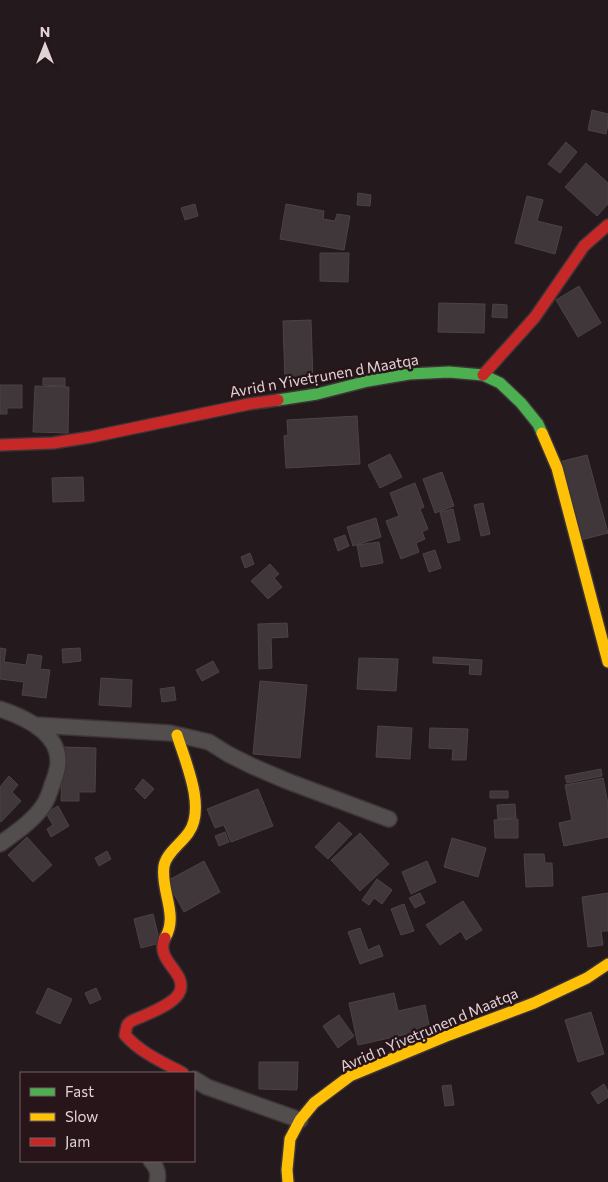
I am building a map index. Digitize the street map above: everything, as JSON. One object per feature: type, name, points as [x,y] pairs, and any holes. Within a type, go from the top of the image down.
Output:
[{"type":"main road","points":[[483,376],[535,317],[584,246],[608,225]]},
{"type":"main road","name":"Avrid n Yivetṛunen d Maatqa","points":[[0,445],[53,443],[91,437],[249,404],[317,394],[368,381],[408,374],[449,372],[483,376],[500,383],[521,403],[538,424],[557,468],[608,662]]},
{"type":"main road","points":[[178,735],[196,802],[196,818],[192,828],[164,864],[164,876],[171,916],[169,930],[163,941],[162,951],[164,958],[180,980],[181,989],[178,995],[171,1001],[129,1022],[125,1035],[147,1054],[181,1072]]},
{"type":"main road","name":"Avrid n Yivetṛunen d Maatqa","points":[[288,1182],[287,1170],[290,1139],[300,1120],[314,1103],[350,1076],[534,1002],[587,978],[608,964]]},
{"type":"street","points":[[0,710],[12,713],[36,725],[49,737],[56,749],[58,761],[57,773],[43,806],[31,820],[0,844]]},
{"type":"street","points":[[36,725],[178,735],[209,742],[228,754],[287,781],[389,819]]},
{"type":"street","points":[[195,1080],[207,1087],[300,1120]]},
{"type":"street","points":[[152,1162],[156,1166],[158,1174],[157,1182]]},
{"type":"building","points":[[592,110],[608,114],[606,134],[588,130]]},
{"type":"building","points":[[566,142],[577,152],[560,173],[548,164]]},
{"type":"building","points":[[586,163],[608,183],[608,204],[597,216],[565,187]]},
{"type":"building","points":[[358,193],[371,195],[370,206],[357,205]]},
{"type":"building","points":[[527,196],[543,200],[537,221],[562,227],[555,254],[515,243]]},
{"type":"building","points":[[195,204],[198,216],[185,220],[181,208]]},
{"type":"building","points":[[286,204],[324,211],[323,219],[335,221],[337,214],[350,216],[344,250],[280,239]]},
{"type":"building","points":[[320,253],[349,253],[348,282],[320,281]]},
{"type":"building","points":[[579,286],[601,323],[578,337],[556,300]]},
{"type":"building","points":[[439,303],[485,304],[484,333],[438,332]]},
{"type":"building","points":[[493,304],[507,305],[507,318],[492,317]]},
{"type":"building","points":[[311,320],[313,380],[285,381],[283,321]]},
{"type":"building","points":[[43,378],[65,378],[65,386],[43,385]]},
{"type":"building","points":[[0,385],[22,385],[22,408],[7,408],[7,414],[0,414]]},
{"type":"building","points":[[35,386],[69,387],[68,433],[33,432]]},
{"type":"building","points":[[357,416],[360,464],[286,468],[284,436],[288,435],[287,420]]},
{"type":"building","points":[[390,454],[402,477],[380,488],[368,465]]},
{"type":"building","points":[[587,455],[608,533],[577,541],[555,463]]},
{"type":"building","points":[[442,472],[454,506],[435,513],[423,479]]},
{"type":"building","points":[[83,477],[84,501],[53,502],[52,478]]},
{"type":"building","points":[[415,483],[424,507],[420,509],[428,529],[422,532],[425,539],[416,543],[419,552],[401,559],[386,521],[399,516],[390,493]]},
{"type":"building","points":[[483,503],[490,534],[481,536],[474,505]]},
{"type":"building","points":[[453,509],[460,540],[448,543],[440,512]]},
{"type":"building","points":[[376,518],[381,537],[353,546],[347,527]]},
{"type":"building","points":[[345,535],[349,546],[338,551],[334,539]]},
{"type":"building","points":[[379,542],[383,563],[361,567],[357,545]]},
{"type":"building","points":[[435,550],[441,568],[429,572],[423,554]]},
{"type":"building","points":[[250,553],[254,564],[245,568],[241,557]]},
{"type":"building","points":[[270,564],[279,574],[274,578],[282,587],[268,599],[251,581]]},
{"type":"building","points":[[287,623],[288,637],[271,638],[272,668],[259,669],[258,624]]},
{"type":"building","points":[[0,648],[6,649],[4,662],[26,665],[28,654],[42,656],[40,669],[50,670],[46,698],[22,695],[24,682],[0,679]]},
{"type":"building","points":[[80,648],[81,661],[63,663],[62,649]]},
{"type":"building","points":[[433,657],[482,660],[481,675],[469,674],[470,665],[433,663]]},
{"type":"building","points":[[359,658],[398,659],[396,691],[357,689]]},
{"type":"building","points":[[213,661],[219,672],[202,681],[196,670]]},
{"type":"building","points":[[101,678],[132,680],[131,707],[99,705]]},
{"type":"building","points":[[260,681],[307,685],[300,758],[253,754]]},
{"type":"building","points":[[174,687],[176,700],[162,702],[160,689]]},
{"type":"building","points":[[378,726],[412,728],[410,759],[376,757]]},
{"type":"building","points":[[430,728],[468,729],[466,760],[452,760],[453,749],[429,748]]},
{"type":"building","points":[[62,747],[96,748],[95,792],[79,792],[79,801],[61,801]]},
{"type":"building","points":[[601,769],[602,776],[567,783],[565,776]]},
{"type":"building","points":[[9,776],[18,785],[12,792],[21,801],[1,822],[0,787]]},
{"type":"building","points":[[603,778],[608,804],[608,837],[564,846],[559,823],[572,820],[565,785]]},
{"type":"building","points":[[143,779],[154,789],[145,799],[135,789]]},
{"type":"building","points":[[258,789],[273,826],[231,842],[224,825],[215,828],[207,809]]},
{"type":"building","points":[[490,791],[508,791],[508,798],[490,798]]},
{"type":"building","points":[[515,804],[516,818],[498,819],[497,805]]},
{"type":"building","points":[[58,806],[69,826],[51,837],[47,829],[53,825],[46,813]]},
{"type":"building","points":[[518,819],[518,838],[495,838],[494,820]]},
{"type":"building","points":[[339,822],[352,834],[328,859],[315,847]]},
{"type":"building","points":[[225,832],[229,842],[219,846],[215,836]]},
{"type":"building","points":[[360,833],[389,864],[360,891],[331,860]]},
{"type":"building","points":[[27,837],[52,865],[33,882],[8,855]]},
{"type":"building","points":[[452,838],[486,848],[478,877],[444,867]]},
{"type":"building","points":[[107,851],[111,859],[99,866],[95,858]]},
{"type":"building","points":[[524,854],[544,854],[545,863],[552,863],[553,886],[526,887]]},
{"type":"building","points":[[204,861],[220,892],[184,912],[167,881]]},
{"type":"building","points":[[427,861],[436,882],[411,894],[402,872]]},
{"type":"building","points":[[377,879],[392,890],[382,904],[374,898],[369,905],[362,900]]},
{"type":"building","points":[[420,893],[425,903],[415,908],[409,898]]},
{"type":"building","points":[[608,893],[608,931],[601,931],[603,945],[588,947],[582,897]]},
{"type":"building","points":[[463,901],[482,930],[466,940],[461,931],[440,945],[426,925]]},
{"type":"building","points":[[404,904],[414,931],[401,935],[391,909]]},
{"type":"building","points":[[153,914],[160,943],[141,948],[134,919]]},
{"type":"building","points":[[360,928],[368,950],[379,945],[383,956],[360,964],[348,932]]},
{"type":"building","points":[[48,988],[72,999],[60,1024],[36,1013]]},
{"type":"building","points":[[96,988],[101,999],[90,1004],[85,993]]},
{"type":"building","points":[[394,993],[398,1011],[425,1005],[430,1029],[358,1045],[349,1003]]},
{"type":"building","points":[[591,1012],[604,1054],[578,1062],[565,1020]]},
{"type":"building","points":[[339,1015],[354,1036],[338,1048],[323,1026]]},
{"type":"building","points":[[259,1062],[298,1062],[297,1090],[259,1089]]},
{"type":"building","points":[[604,1084],[608,1091],[608,1097],[598,1104],[591,1093]]},
{"type":"building","points":[[451,1085],[454,1105],[445,1106],[442,1086]]},
{"type":"traffic: fast","points":[[278,400],[317,394],[368,381],[409,374],[449,372],[483,375],[500,383],[521,403],[538,424],[542,433]]},
{"type":"traffic: slow","points":[[542,433],[557,468],[608,662]]},
{"type":"traffic: slow","points":[[165,938],[170,920],[163,875],[165,861],[189,832],[194,822],[195,810],[195,797],[189,771],[177,735]]},
{"type":"traffic: slow","points":[[288,1182],[287,1170],[290,1139],[300,1120],[314,1103],[350,1076],[449,1035],[534,1003],[587,978],[608,964]]},
{"type":"traffic: jam","points":[[483,375],[535,317],[584,246],[608,225]]},
{"type":"traffic: jam","points":[[0,445],[53,443],[91,437],[249,404],[278,400]]},
{"type":"traffic: jam","points":[[165,938],[164,953],[179,978],[181,984],[180,991],[169,1003],[129,1023],[125,1035],[145,1052],[181,1072]]}]
